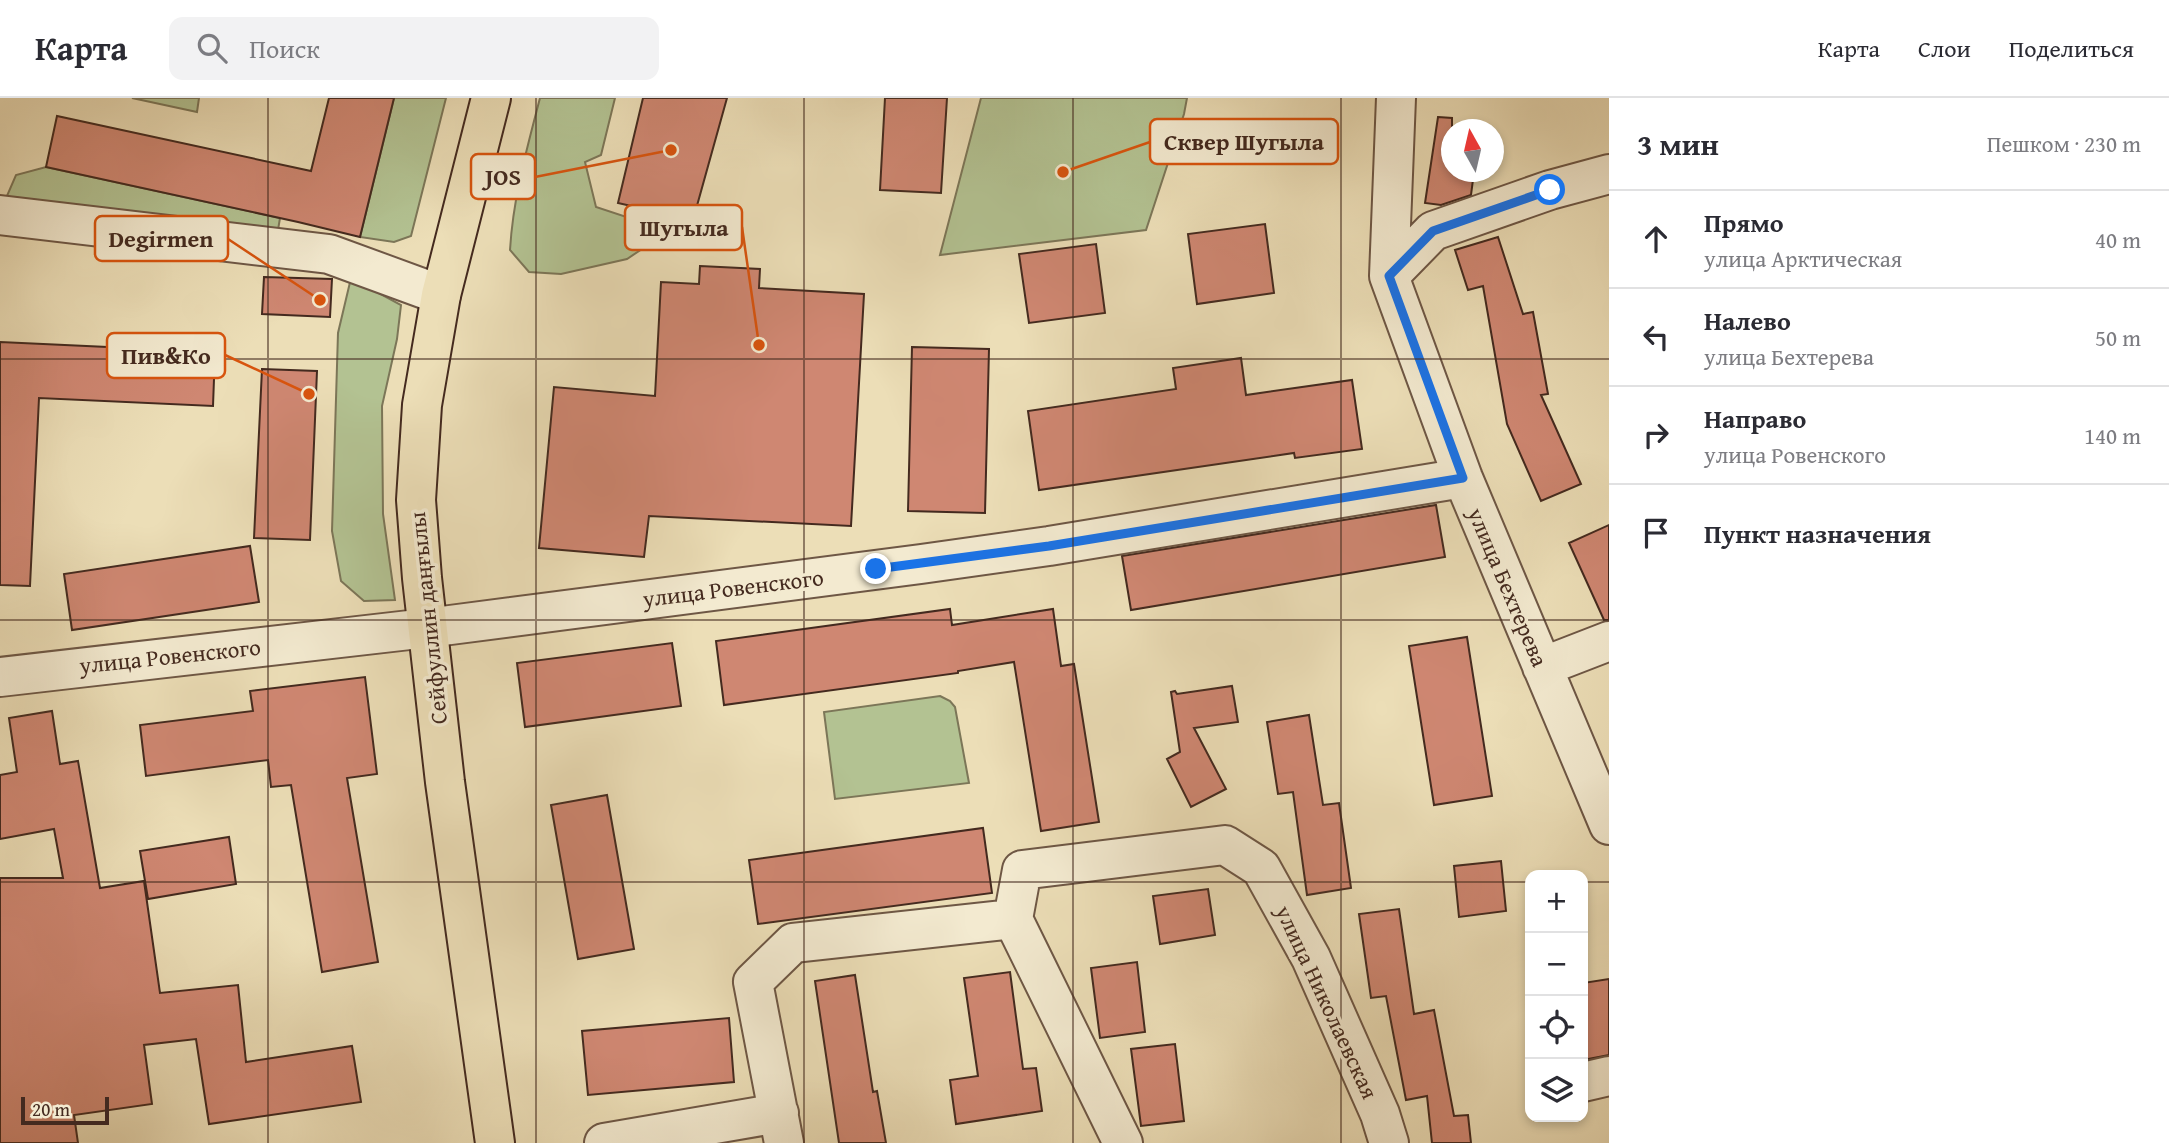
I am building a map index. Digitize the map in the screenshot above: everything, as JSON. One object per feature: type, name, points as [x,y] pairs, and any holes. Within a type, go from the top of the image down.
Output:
[{"type":"main road","name":"Сейфуллин даңғылы","points":[[491,98],[441,295],[422,405],[416,500],[427,628],[447,795],[495,1143]]},
{"type":"street","name":"улица Бехтерева","points":[[1396,98],[1389,276],[1463,478],[1609,825]]},
{"type":"street","points":[[1389,276],[1433,231],[1550,190],[1609,174]]},
{"type":"street","points":[[0,215],[328,254],[441,295]]},
{"type":"street","name":"улица Ровенского","points":[[0,677],[427,628],[1049,546],[1463,478]]},
{"type":"street","points":[[1542,667],[1609,641]]},
{"type":"street","name":"улица Николаевская","points":[[1013,919],[1021,870],[1224,845],[1261,867],[1311,958],[1380,1114],[1388,1143]]},
{"type":"street","points":[[604,1143],[781,1128],[753,982],[793,943],[1013,919],[1123,1143]]},
{"type":"street","points":[[1588,1081],[1609,1076]]},
{"type":"green space","points":[[132,98],[199,98],[197,112]]},
{"type":"green space","points":[[394,98],[446,98],[411,236],[394,242],[360,237]]},
{"type":"green space","points":[[540,98],[615,98],[601,155],[585,162],[596,207],[669,231],[627,259],[561,274],[529,272],[510,250],[517,192]]},
{"type":"green space","points":[[981,98],[1187,98],[1146,230],[940,255]]},
{"type":"green space","points":[[46,167],[280,218],[275,248],[0,212],[16,175]]},
{"type":"green space","points":[[351,278],[401,305],[397,339],[382,406],[383,514],[395,600],[364,601],[341,581],[332,531],[338,333]]},
{"type":"green space","points":[[940,696],[955,707],[969,783],[835,799],[824,712]]},
{"type":"building","points":[[329,98],[394,98],[360,237],[46,167],[57,116],[311,171]]},
{"type":"building","points":[[643,98],[727,98],[693,220],[618,203]]},
{"type":"building","points":[[885,98],[947,98],[941,193],[880,190]]},
{"type":"building","points":[[1438,117],[1452,118],[1441,119],[1441,182],[1473,182],[1471,195],[1441,205],[1425,203]]},
{"type":"building","points":[[1265,224],[1274,293],[1197,304],[1188,234]]},
{"type":"building","points":[[1498,237],[1523,314],[1533,312],[1548,394],[1541,395],[1581,484],[1541,501],[1507,424],[1483,286],[1468,290],[1455,250]]},
{"type":"building","points":[[1096,244],[1105,313],[1029,323],[1019,254]]},
{"type":"building","points":[[700,266],[760,269],[759,288],[864,294],[851,526],[649,516],[644,557],[539,548],[554,387],[655,396],[661,282],[699,284]]},
{"type":"building","points":[[264,277],[332,279],[330,317],[262,314]]},
{"type":"building","points":[[0,342],[215,352],[213,406],[39,398],[30,586],[0,585]]},
{"type":"building","points":[[912,347],[989,349],[985,513],[908,511]]},
{"type":"building","points":[[1241,358],[1246,395],[1352,380],[1362,449],[1295,458],[1294,453],[1039,490],[1028,411],[1176,389],[1173,368]]},
{"type":"building","points":[[262,369],[317,371],[310,540],[254,538]]},
{"type":"building","points":[[1436,505],[1445,557],[1131,610],[1122,556]]},
{"type":"building","points":[[1609,525],[1609,620],[1604,620],[1569,543]]},
{"type":"building","points":[[250,546],[259,602],[72,630],[64,574]]},
{"type":"building","points":[[950,609],[952,625],[1053,609],[1061,666],[1074,664],[1099,822],[1041,831],[1014,662],[958,673],[724,705],[716,641]]},
{"type":"building","points":[[1467,637],[1492,796],[1434,805],[1409,646]]},
{"type":"building","points":[[672,643],[681,706],[525,727],[517,663]]},
{"type":"building","points":[[365,677],[377,774],[347,778],[378,962],[322,972],[291,785],[271,787],[268,760],[146,776],[140,725],[253,711],[250,691]]},
{"type":"building","points":[[1232,686],[1238,722],[1194,728],[1226,789],[1191,807],[1167,759],[1180,752],[1171,692],[1175,691],[1177,694]]},
{"type":"building","points":[[52,711],[60,764],[78,761],[100,888],[144,881],[160,993],[238,985],[246,1062],[352,1046],[361,1102],[209,1124],[196,1039],[144,1045],[152,1104],[74,1115],[78,1143],[0,1143],[0,878],[63,878],[54,829],[0,839],[0,775],[17,772],[9,718]]},
{"type":"building","points":[[1309,715],[1323,805],[1339,803],[1351,888],[1307,895],[1293,792],[1278,794],[1267,722]]},
{"type":"building","points":[[607,795],[634,949],[578,959],[551,805]]},
{"type":"building","points":[[983,828],[992,893],[758,924],[749,860]]},
{"type":"building","points":[[229,837],[236,884],[148,899],[140,851]]},
{"type":"building","points":[[1501,861],[1506,911],[1459,917],[1454,866]]},
{"type":"building","points":[[1208,889],[1215,935],[1160,944],[1153,896]]},
{"type":"building","points":[[1399,909],[1414,1014],[1434,1010],[1454,1116],[1468,1115],[1471,1143],[1432,1143],[1427,1096],[1406,1100],[1386,996],[1371,998],[1359,914]]},
{"type":"building","points":[[1137,962],[1145,1032],[1100,1038],[1091,968]]},
{"type":"building","points":[[1010,972],[1023,1069],[1036,1068],[1042,1111],[956,1124],[950,1080],[978,1076],[964,978]]},
{"type":"building","points":[[855,975],[873,1092],[877,1091],[886,1143],[839,1143],[815,981]]},
{"type":"building","points":[[1609,979],[1609,1055],[1588,1059],[1588,996],[1588,982]]},
{"type":"building","points":[[729,1018],[734,1082],[588,1095],[582,1031]]},
{"type":"building","points":[[1175,1044],[1184,1121],[1141,1126],[1131,1049]]},
{"type":"place","name":"JOS","points":[[671,150]]},
{"type":"place","name":"Сквер Шугыла","points":[[1063,172]]},
{"type":"place","name":"Degirmen","points":[[320,300]]},
{"type":"place","name":"Шугыла","points":[[759,345]]},
{"type":"place","name":"Пив&Ко","points":[[309,394]]},
{"type":"route","points":[[876,569],[1049,546],[1463,478],[1389,276],[1433,231],[1550,190]]}]
